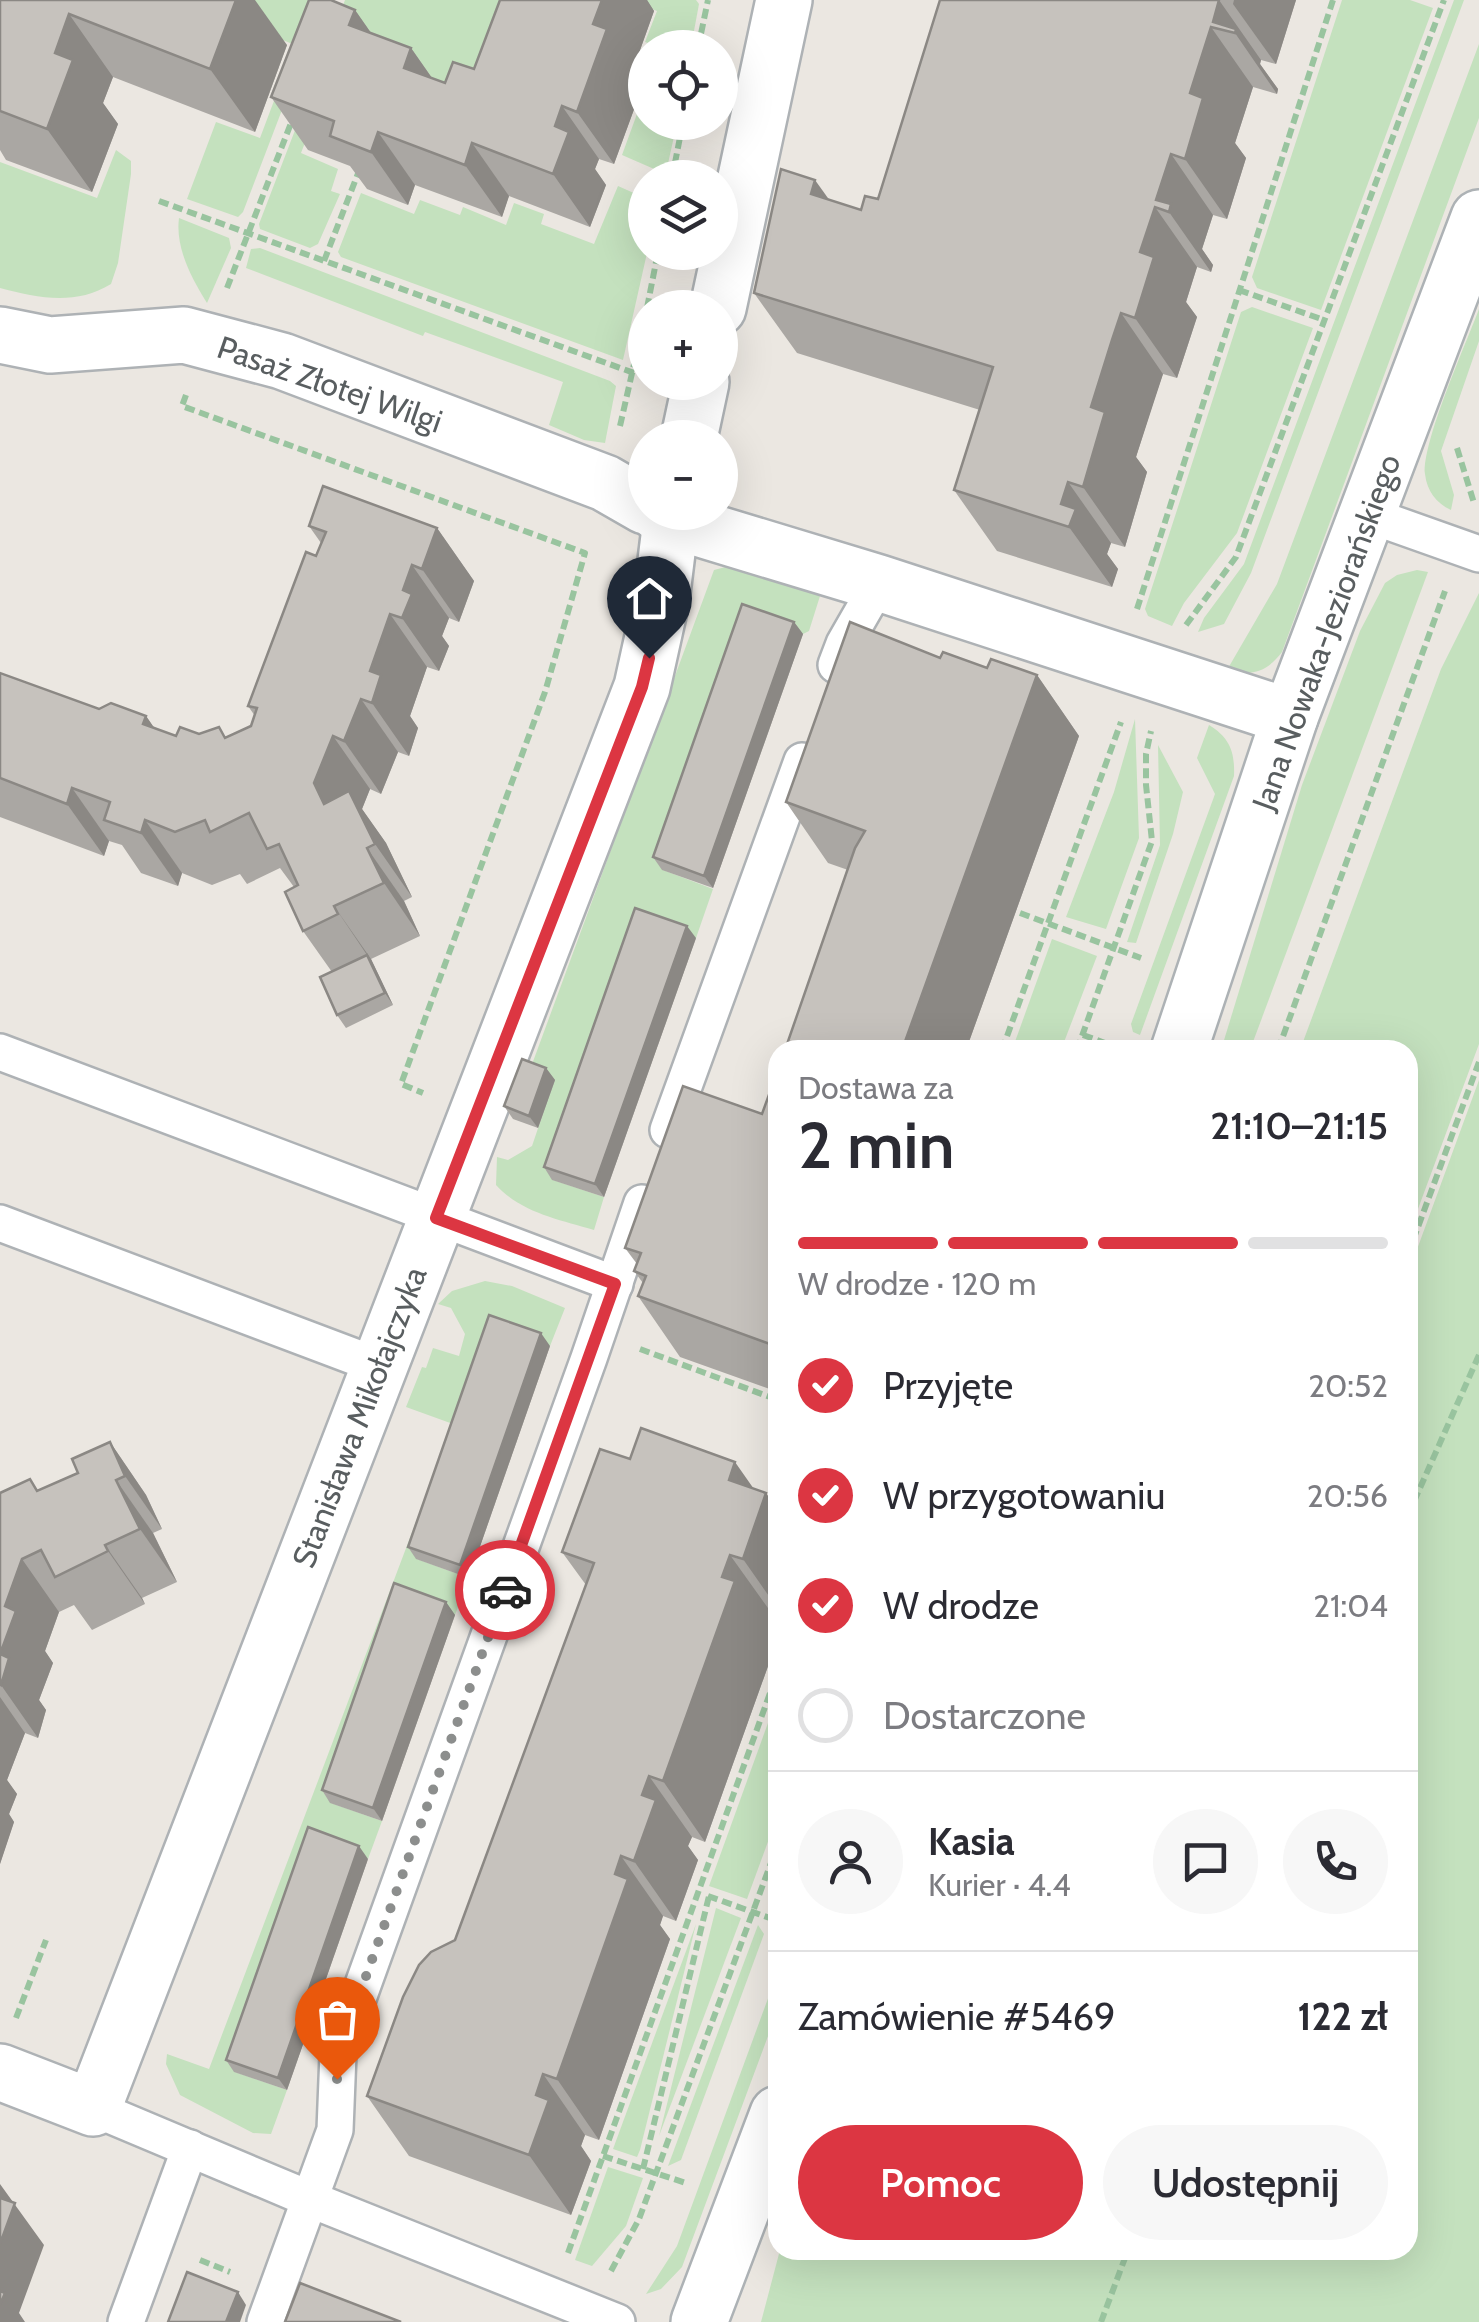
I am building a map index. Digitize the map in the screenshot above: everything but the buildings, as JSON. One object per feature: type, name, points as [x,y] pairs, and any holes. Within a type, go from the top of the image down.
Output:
[{"type":"street","points":[[722,290],[784,0]]},
{"type":"street","name":"Jana Nowaka-Jeziorańskiego","points":[[1183,1040],[1290,718],[1479,218]]},
{"type":"street","name":"Pasaż Złotej Wilgi","points":[[0,335],[50,345],[184,335],[282,361],[605,483],[628,495]]},
{"type":"street","name":"Stanisława Mikołajczyka","points":[[94,2108],[642,687],[661,601],[661,530]]},
{"type":"street","name":"Pasaż Złotej Wilgi","points":[[713,530],[879,584],[1161,698],[1290,718]]},
{"type":"street","points":[[6,2050],[94,2108]]},
{"type":"street","points":[[699,2322],[768,2140]]},
{"type":"lane","points":[[1369,515],[1470,551]]},
{"type":"lane","points":[[823,700],[844,644],[879,584]]},
{"type":"lane","points":[[266,2322],[335,2130],[338,2054],[810,738]]},
{"type":"lane","points":[[0,1052],[615,1284]]},
{"type":"lane","points":[[0,1223],[379,1366]]},
{"type":"lane","points":[[94,2108],[617,2322]]},
{"type":"lane","points":[[126,2322],[190,2148]]},
{"type":"path","points":[[702,30],[708,0]]},
{"type":"path","points":[[1132,625],[1332,0]]},
{"type":"path","points":[[1081,1040],[1152,842],[1146,754],[1188,620],[1236,557],[1442,0]]},
{"type":"path","points":[[224,297],[297,108]]},
{"type":"path","points":[[324,261],[358,171]]},
{"type":"path","points":[[160,201],[628,371]]},
{"type":"path","points":[[1239,290],[1324,320]]},
{"type":"path","points":[[182,406],[585,553],[544,692],[401,1084],[432,1097]]},
{"type":"path","points":[[1282,1040],[1470,551],[1474,506],[1459,462],[1459,440]]},
{"type":"path","points":[[1006,1040],[1126,705],[1161,698]]},
{"type":"path","points":[[1020,913],[1141,958]]},
{"type":"path","points":[[1084,1034],[1100,1040]]},
{"type":"path","points":[[1418,1227],[1479,1062]]},
{"type":"path","points":[[597,1333],[768,1396]]},
{"type":"path","points":[[1418,1492],[1479,1355]]},
{"type":"path","points":[[564,2262],[768,1699]]},
{"type":"path","points":[[606,2280],[640,2218],[768,1870]]},
{"type":"path","points":[[698,1892],[768,1918]]},
{"type":"path","points":[[643,2169],[709,1896]]},
{"type":"path","points":[[6,2050],[46,1940]]},
{"type":"path","points":[[602,2156],[686,2183]]},
{"type":"path","points":[[198,2260],[235,2274]]},
{"type":"path","points":[[1101,2322],[1124,2260]]},
{"type":"green space","points":[[241,0],[324,0],[238,217],[187,199],[216,122],[260,138],[295,45],[253,28]]},
{"type":"green space","points":[[345,0],[533,0],[506,117],[346,36],[301,153],[338,169],[331,191],[340,194],[318,244],[310,248],[260,229],[259,224]]},
{"type":"green space","points":[[630,0],[696,0],[699,4],[694,30],[650,30],[657,11]]},
{"type":"green space","points":[[1342,0],[1410,0],[1433,8],[1321,310],[1257,288],[1252,277]]},
{"type":"green space","points":[[1454,0],[1464,0],[1251,573],[1224,624],[1198,632],[1244,564]]},
{"type":"green space","points":[[1479,44],[1479,118],[1282,652],[1258,671],[1227,670],[1277,584]]},
{"type":"green space","points":[[628,139],[673,140],[669,160],[633,160],[622,155]]},
{"type":"green space","points":[[116,150],[131,161],[131,174],[118,263],[111,284],[70,298],[0,288],[0,162],[97,198]]},
{"type":"green space","points":[[618,186],[628,190],[628,270],[643,270],[639,290],[628,290],[628,338],[623,360],[341,257],[338,252],[361,193],[414,214],[420,200],[460,215],[463,207],[506,225],[514,203],[544,214],[541,224],[594,244]]},
{"type":"green space","points":[[179,218],[229,238],[231,248],[207,303],[182,252]]},
{"type":"green space","points":[[260,248],[610,381],[616,386],[605,443],[584,440],[549,425],[563,382],[425,332],[423,336],[246,268],[251,249]]},
{"type":"green space","points":[[1252,307],[1313,328],[1237,533],[1184,603],[1172,626],[1148,616],[1145,609],[1241,312]]},
{"type":"green space","points":[[1479,309],[1479,341],[1441,451],[1454,495],[1451,510],[1430,491],[1426,459],[1437,417]]},
{"type":"green space","points":[[737,564],[807,585],[820,596],[809,631],[803,634],[663,870],[713,889],[696,938],[553,1180],[604,1197],[594,1230],[541,1214],[506,1195],[496,1185],[497,1157],[508,1160],[532,1146],[554,1081],[531,1067],[714,570]]},
{"type":"green space","points":[[1417,570],[1428,572],[1254,1040],[1224,1040],[1302,785],[1360,631],[1385,583]]},
{"type":"green space","points":[[1479,593],[1479,1044],[1418,1209],[1418,1040],[1304,1040],[1441,669]]},
{"type":"green space","points":[[1135,719],[1139,838],[1106,929],[1066,917],[1114,792]]},
{"type":"green space","points":[[1209,725],[1230,746],[1234,776],[1140,1035],[1133,1032],[1131,1024],[1215,794],[1197,758]]},
{"type":"green space","points":[[1158,745],[1183,792],[1136,943],[1127,942],[1160,845]]},
{"type":"green space","points":[[1052,939],[1097,956],[1065,1040],[1016,1040]]},
{"type":"green space","points":[[1479,1080],[1479,2322],[761,2322],[777,2260],[1418,2260],[1418,1247]]},
{"type":"green space","points":[[485,1281],[512,1286],[565,1308],[550,1346],[417,1559],[469,1578],[455,1615],[404,1596],[331,1803],[382,1821],[368,1859],[317,1840],[235,2072],[287,2090],[271,2134],[253,2133],[180,2095],[166,2064],[167,2054],[209,2069],[453,1424],[406,1407],[433,1348],[459,1356],[465,1334],[451,1308],[438,1304],[452,1291]]},
{"type":"green space","points":[[768,1723],[768,1842],[747,1899],[709,1886]]},
{"type":"green space","points":[[716,1908],[741,1918],[659,2136]]},
{"type":"green space","points":[[696,1924],[640,2150],[637,2157],[613,2149]]},
{"type":"green space","points":[[758,1925],[764,1934],[681,2160],[668,2166]]},
{"type":"green space","points":[[768,1998],[768,2036],[682,2267],[661,2289],[646,2294],[677,2246]]},
{"type":"green space","points":[[608,2167],[643,2178],[626,2226],[592,2266],[575,2260]]},
{"type":"way so far","points":[[337,2079],[338,2054],[505,1590]]},
{"type":"route","points":[[505,1590],[615,1284],[436,1218],[642,687],[649,658]]}]
